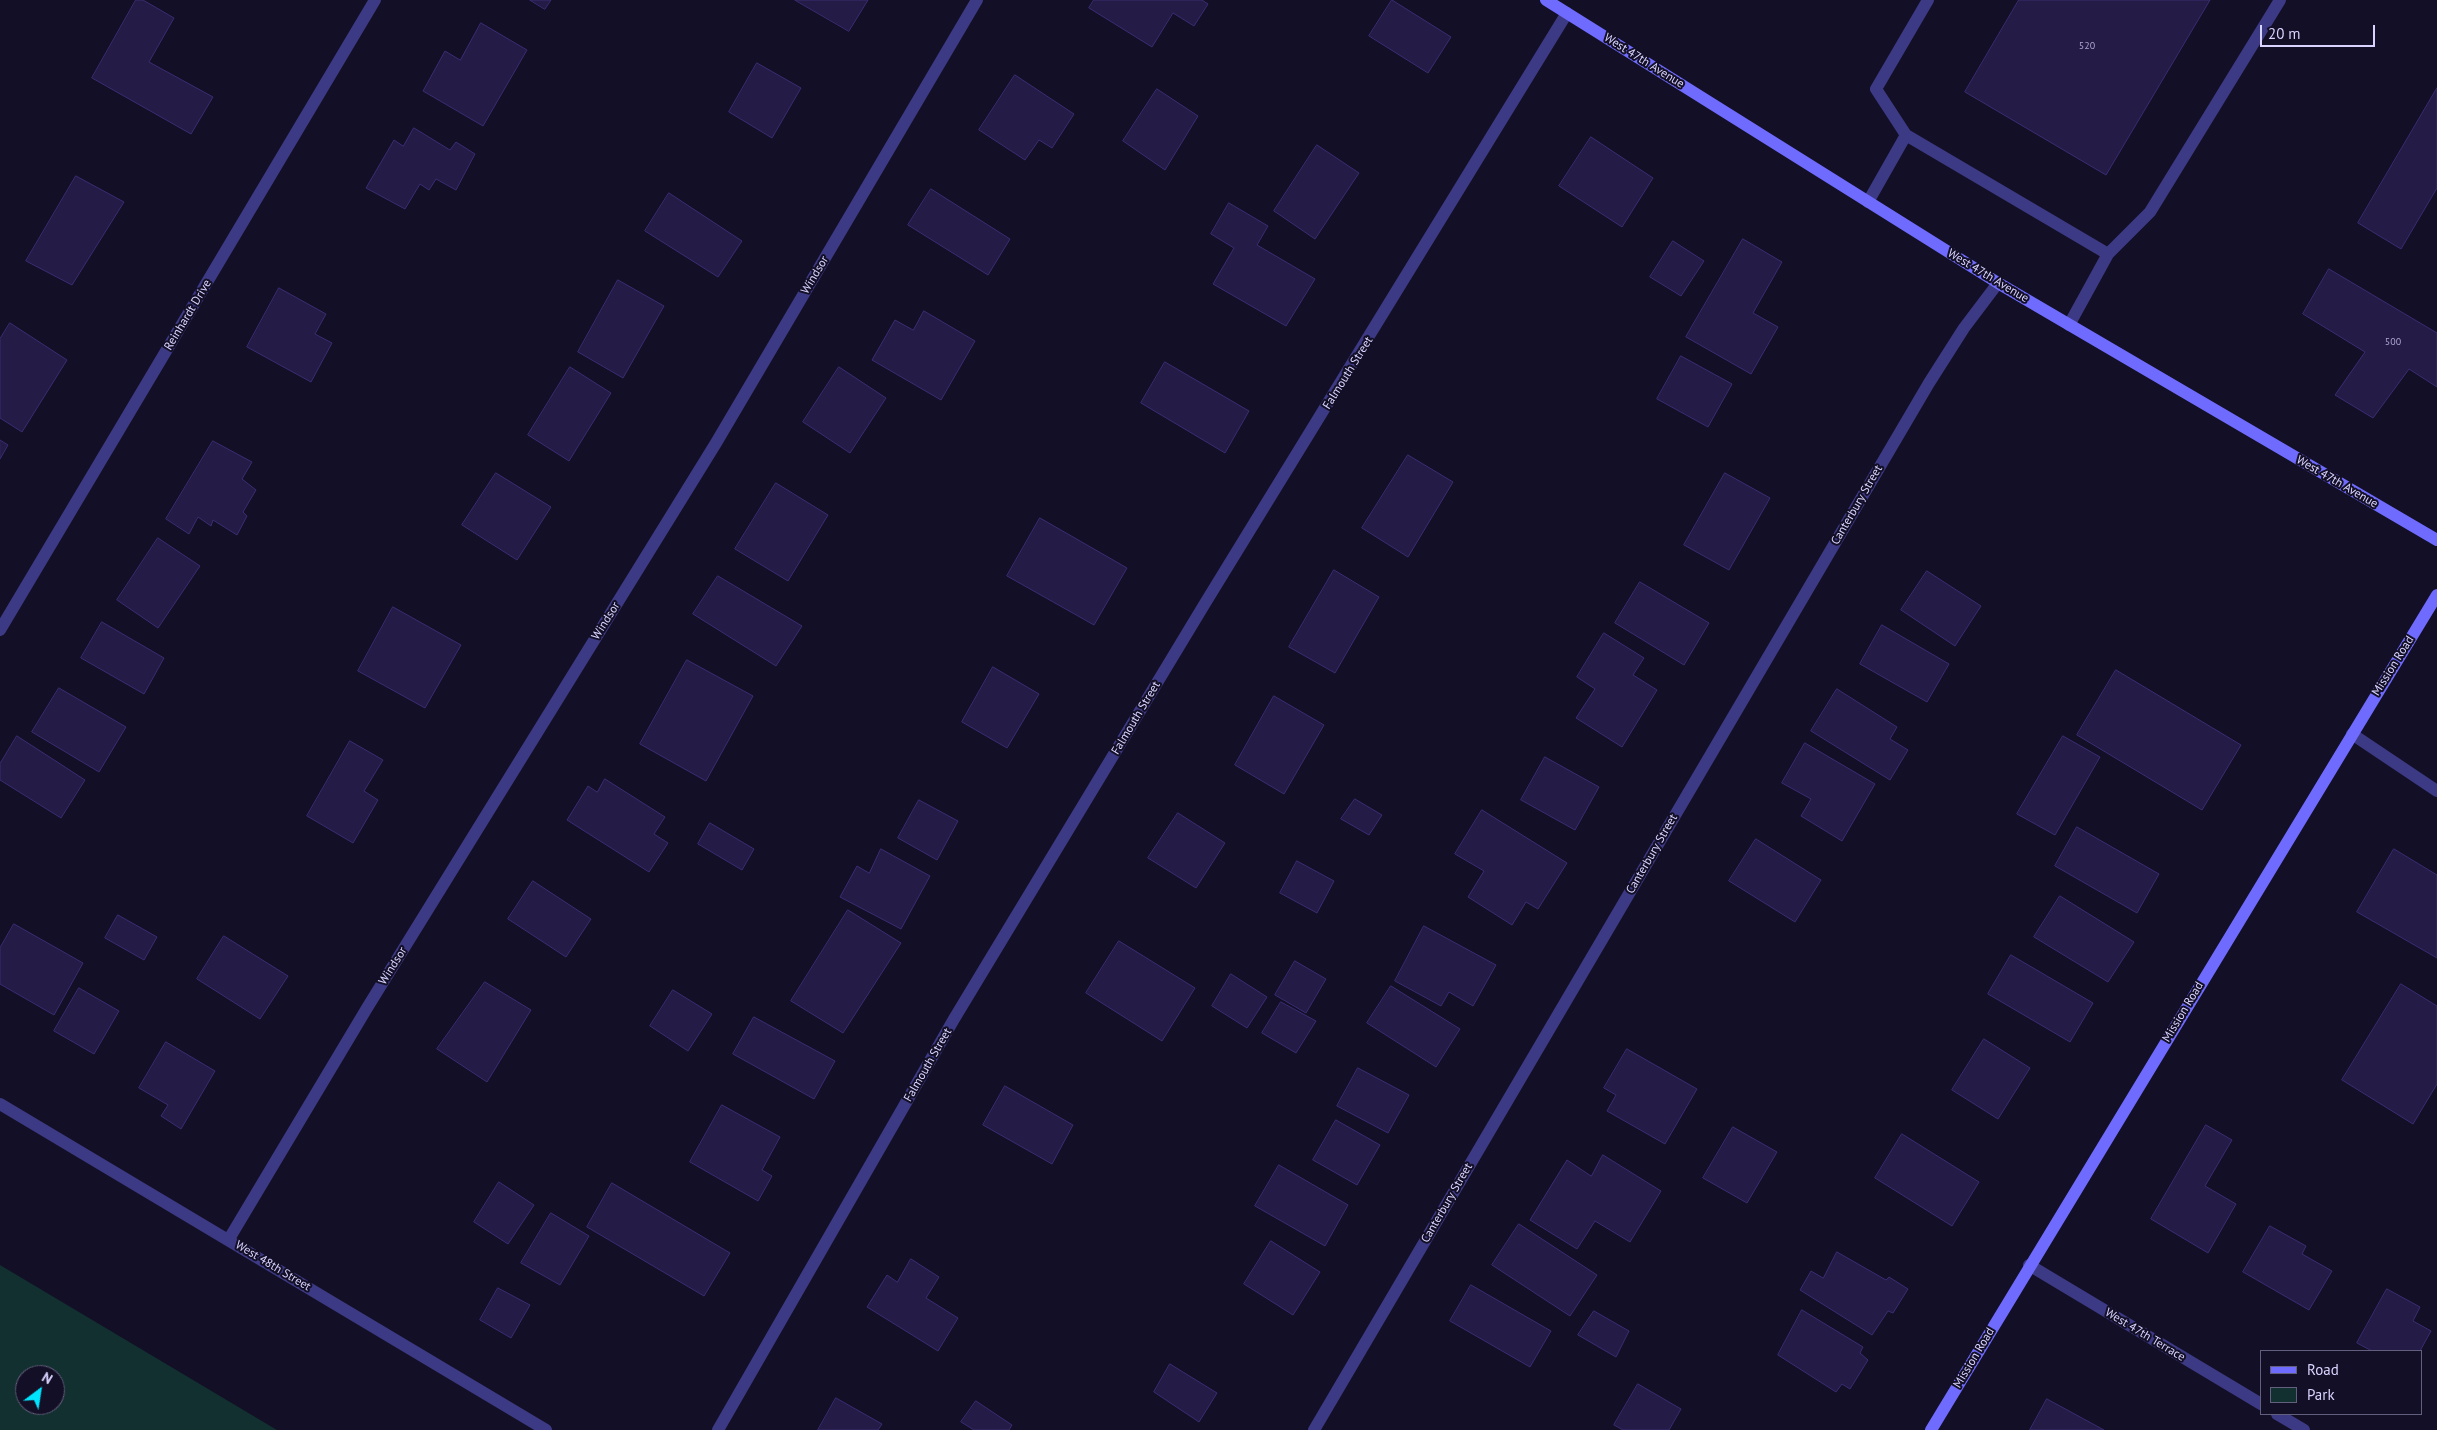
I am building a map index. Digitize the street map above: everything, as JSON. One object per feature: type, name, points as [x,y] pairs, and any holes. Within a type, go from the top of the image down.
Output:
[{"type":"street","name":"Reinhardt Drive","points":[[0,630],[375,0]]},
{"type":"street","name":"Windsor","points":[[228,1239],[372,1000],[716,443],[977,0]]},
{"type":"street","name":"West 47th Avenue","points":[[1546,0],[1998,283],[2437,540]]},
{"type":"street","points":[[1928,0],[1876,89],[1906,135],[2108,254]]},
{"type":"street","points":[[2069,325],[2108,254],[2150,212],[2280,0]]},
{"type":"street","name":"Falmouth Street","points":[[718,1430],[954,1020],[1204,605],[1568,13]]},
{"type":"street","points":[[1868,202],[1906,135]]},
{"type":"street","name":"Canterbury Street","points":[[1314,1430],[1929,383],[1964,328],[1998,283]]},
{"type":"street","name":"Mission Road","points":[[1931,1430],[2029,1265],[2437,595]]},
{"type":"street","points":[[2352,734],[2437,791]]},
{"type":"street","name":"West 48th Street","points":[[0,1104],[546,1430]]},
{"type":"street","name":"West 47th Terrace","points":[[2029,1265],[2260,1403]]},
{"type":"street","points":[[2279,1415],[2304,1430]]},
{"type":"green space","points":[[0,1265],[277,1430],[0,1430]]},
{"type":"building","points":[[136,0],[143,0],[174,18],[149,62],[213,97],[191,134],[92,78]]},
{"type":"building","points":[[530,0],[551,0],[545,9]]},
{"type":"building","points":[[795,0],[868,0],[849,31]]},
{"type":"building","points":[[1094,0],[1202,0],[1208,4],[1194,26],[1173,13],[1152,47],[1089,8]]},
{"type":"building","points":[[1392,0],[1451,37],[1428,73],[1369,36]]},
{"type":"building","points":[[2019,0],[2210,0],[2106,175],[1965,92]]},
{"type":"building","points":[[481,23],[527,50],[483,126],[423,91],[445,51],[460,60]]},
{"type":"building","points":[[757,63],[801,88],[772,138],[729,112]]},
{"type":"building","points":[[1015,75],[1074,114],[1052,148],[1039,140],[1025,160],[979,130]]},
{"type":"building","points":[[2437,88],[2437,188],[2401,249],[2358,223]]},
{"type":"building","points":[[1157,89],[1198,116],[1165,170],[1123,141]]},
{"type":"building","points":[[414,128],[450,150],[456,142],[475,154],[456,190],[436,179],[429,190],[420,184],[405,209],[366,188],[394,140],[403,146]]},
{"type":"building","points":[[1591,137],[1653,178],[1622,227],[1559,186]]},
{"type":"building","points":[[1317,145],[1359,173],[1315,239],[1274,211]]},
{"type":"building","points":[[76,176],[124,202],[72,285],[26,261]]},
{"type":"building","points":[[931,189],[1010,239],[988,275],[908,225]]},
{"type":"building","points":[[669,193],[742,241],[718,277],[645,231]]},
{"type":"building","points":[[1229,203],[1268,226],[1257,245],[1315,279],[1286,326],[1213,284],[1234,248],[1211,234]]},
{"type":"building","points":[[1743,239],[1782,262],[1753,313],[1778,327],[1751,374],[1686,337]]},
{"type":"building","points":[[1673,241],[1704,261],[1681,296],[1650,277]]},
{"type":"building","points":[[2329,269],[2437,333],[2437,387],[2409,369],[2373,418],[2335,395],[2365,352],[2303,314]]},
{"type":"building","points":[[618,280],[664,306],[623,378],[578,352]]},
{"type":"building","points":[[279,288],[326,314],[315,334],[332,343],[311,382],[247,347]]},
{"type":"building","points":[[924,311],[975,341],[941,400],[872,360],[895,320],[913,330]]},
{"type":"building","points":[[10,323],[67,360],[22,432],[0,418],[0,339]]},
{"type":"building","points":[[1681,356],[1732,384],[1708,427],[1657,399]]},
{"type":"building","points":[[1165,362],[1249,411],[1225,453],[1141,403]]},
{"type":"building","points":[[570,367],[611,393],[569,461],[528,435]]},
{"type":"building","points":[[839,367],[886,398],[850,453],[803,422]]},
{"type":"building","points":[[0,440],[8,445],[0,459]]},
{"type":"building","points":[[213,441],[252,462],[242,479],[256,490],[243,512],[247,516],[237,535],[213,520],[211,526],[198,517],[189,534],[166,519]]},
{"type":"building","points":[[1408,455],[1453,482],[1408,557],[1362,528]]},
{"type":"building","points":[[496,473],[551,507],[517,560],[462,525]]},
{"type":"building","points":[[1725,473],[1770,498],[1729,570],[1684,545]]},
{"type":"building","points":[[776,483],[828,515],[788,581],[735,549]]},
{"type":"building","points":[[1040,518],[1127,568],[1094,625],[1007,576]]},
{"type":"building","points":[[158,538],[200,566],[158,628],[117,600]]},
{"type":"building","points":[[1334,570],[1379,597],[1335,673],[1289,647]]},
{"type":"building","points":[[1927,571],[1981,606],[1955,646],[1901,610]]},
{"type":"building","points":[[718,576],[802,626],[776,666],[693,614]]},
{"type":"building","points":[[1640,582],[1709,623],[1684,665],[1615,623]]},
{"type":"building","points":[[393,607],[461,645],[425,708],[358,671]]},
{"type":"building","points":[[102,622],[164,658],[144,694],[81,658]]},
{"type":"building","points":[[1882,625],[1949,664],[1927,702],[1860,664]]},
{"type":"building","points":[[1604,633],[1644,658],[1633,675],[1657,690],[1622,747],[1576,718],[1595,689],[1577,677]]},
{"type":"building","points":[[687,660],[753,696],[706,781],[640,744]]},
{"type":"building","points":[[993,667],[1039,694],[1007,748],[962,722]]},
{"type":"building","points":[[2116,670],[2241,745],[2202,810],[2077,735]]},
{"type":"building","points":[[59,688],[126,727],[99,772],[32,732]]},
{"type":"building","points":[[1837,689],[1897,727],[1890,739],[1908,750],[1890,780],[1811,731]]},
{"type":"building","points":[[1274,696],[1324,725],[1284,794],[1235,765]]},
{"type":"building","points":[[17,736],[85,780],[61,818],[0,780],[0,764]]},
{"type":"building","points":[[2063,736],[2100,757],[2055,835],[2017,814]]},
{"type":"building","points":[[350,741],[383,760],[364,791],[378,800],[353,843],[307,816]]},
{"type":"building","points":[[1805,743],[1875,784],[1842,841],[1801,816],[1811,799],[1782,783]]},
{"type":"building","points":[[1545,757],[1599,787],[1575,830],[1521,800]]},
{"type":"building","points":[[605,779],[665,817],[654,834],[668,843],[649,872],[567,820],[588,786],[597,792]]},
{"type":"building","points":[[1355,799],[1382,815],[1369,835],[1341,819]]},
{"type":"building","points":[[919,800],[958,821],[937,860],[898,838]]},
{"type":"building","points":[[1482,810],[1567,863],[1538,909],[1526,902],[1512,925],[1468,897],[1484,871],[1455,854]]},
{"type":"building","points":[[1178,813],[1225,843],[1196,888],[1148,858]]},
{"type":"building","points":[[710,823],[754,849],[742,870],[698,844]]},
{"type":"building","points":[[2077,827],[2159,874],[2137,913],[2055,866]]},
{"type":"building","points":[[1756,839],[1821,880],[1795,922],[1729,881]]},
{"type":"building","points":[[881,849],[930,876],[901,929],[840,897],[857,866],[869,873]]},
{"type":"building","points":[[2394,849],[2437,875],[2437,958],[2357,912]]},
{"type":"building","points":[[1297,861],[1334,881],[1317,913],[1280,893]]},
{"type":"building","points":[[533,881],[591,919],[566,957],[508,919]]},
{"type":"building","points":[[2060,896],[2134,942],[2108,982],[2034,937]]},
{"type":"building","points":[[848,910],[901,943],[843,1033],[791,1001]]},
{"type":"building","points":[[118,915],[157,937],[144,960],[105,938]]},
{"type":"building","points":[[14,924],[83,963],[54,1015],[0,984],[0,948]]},
{"type":"building","points":[[1424,926],[1496,965],[1473,1006],[1449,992],[1441,1006],[1395,981]]},
{"type":"building","points":[[224,936],[288,976],[260,1019],[197,979]]},
{"type":"building","points":[[1119,941],[1195,988],[1162,1041],[1086,993]]},
{"type":"building","points":[[2011,955],[2093,1003],[2070,1042],[1988,994]]},
{"type":"building","points":[[1295,961],[1326,979],[1306,1013],[1275,995]]},
{"type":"building","points":[[1231,974],[1267,997],[1247,1028],[1212,1006]]},
{"type":"building","points":[[485,982],[531,1010],[487,1082],[437,1049]]},
{"type":"building","points":[[2401,984],[2437,1006],[2437,1084],[2413,1124],[2342,1080]]},
{"type":"building","points":[[1391,986],[1460,1029],[1436,1067],[1367,1023]]},
{"type":"building","points":[[79,988],[119,1011],[94,1054],[54,1031]]},
{"type":"building","points":[[673,990],[712,1014],[688,1051],[650,1026]]},
{"type":"building","points":[[1281,1002],[1316,1021],[1296,1053],[1262,1033]]},
{"type":"building","points":[[754,1017],[835,1061],[814,1099],[733,1054]]},
{"type":"building","points":[[1984,1039],[2030,1068],[1998,1119],[1952,1090]]},
{"type":"building","points":[[166,1042],[215,1071],[181,1129],[161,1116],[168,1105],[139,1088]]},
{"type":"building","points":[[1627,1049],[1697,1089],[1665,1144],[1607,1111],[1616,1095],[1604,1088]]},
{"type":"building","points":[[1358,1068],[1409,1095],[1388,1133],[1337,1106]]},
{"type":"building","points":[[1005,1086],[1073,1125],[1052,1164],[983,1125]]},
{"type":"building","points":[[722,1105],[780,1137],[762,1170],[772,1176],[758,1201],[690,1162]]},
{"type":"building","points":[[1336,1120],[1380,1145],[1357,1185],[1313,1160]]},
{"type":"building","points":[[2206,1125],[2232,1140],[2205,1186],[2236,1204],[2208,1253],[2151,1219]]},
{"type":"building","points":[[1733,1127],[1777,1152],[1747,1203],[1703,1178]]},
{"type":"building","points":[[1902,1134],[1979,1182],[1952,1226],[1875,1178]]},
{"type":"building","points":[[1603,1155],[1661,1191],[1630,1242],[1595,1221],[1577,1249],[1530,1220],[1567,1160],[1591,1176]]},
{"type":"building","points":[[1279,1165],[1348,1205],[1325,1246],[1255,1206]]},
{"type":"building","points":[[499,1182],[534,1205],[508,1244],[474,1222]]},
{"type":"building","points":[[612,1183],[730,1253],[704,1296],[587,1227]]},
{"type":"building","points":[[551,1213],[589,1236],[560,1285],[521,1263]]},
{"type":"building","points":[[1519,1224],[1597,1275],[1570,1316],[1492,1265]]},
{"type":"building","points":[[2270,1226],[2306,1246],[2302,1254],[2332,1271],[2309,1310],[2243,1272]]},
{"type":"building","points":[[1271,1241],[1320,1272],[1293,1315],[1244,1284]]},
{"type":"building","points":[[1837,1252],[1886,1280],[1889,1277],[1908,1289],[1893,1313],[1888,1311],[1872,1335],[1800,1290],[1811,1271],[1823,1278]]},
{"type":"building","points":[[911,1259],[939,1277],[926,1298],[958,1318],[938,1351],[867,1307],[887,1275],[897,1282]]},
{"type":"building","points":[[1471,1285],[1551,1331],[1530,1367],[1450,1321]]},
{"type":"building","points":[[498,1288],[530,1305],[511,1338],[480,1320]]},
{"type":"building","points":[[2387,1289],[2420,1307],[2413,1321],[2431,1331],[2421,1350],[2370,1350],[2357,1343]]},
{"type":"building","points":[[1802,1310],[1863,1347],[1860,1353],[1868,1360],[1850,1389],[1842,1384],[1836,1392],[1778,1355]]},
{"type":"building","points":[[1594,1311],[1629,1331],[1616,1357],[1578,1335]]},
{"type":"building","points":[[1170,1364],[1217,1393],[1199,1422],[1154,1392]]},
{"type":"building","points":[[1638,1384],[1681,1409],[1669,1430],[1623,1430],[1614,1425]]},
{"type":"building","points":[[836,1398],[882,1424],[878,1430],[818,1430]]},
{"type":"building","points":[[2047,1399],[2104,1430],[2030,1430]]},
{"type":"building","points":[[976,1401],[1012,1425],[1009,1430],[974,1430],[961,1422]]}]
